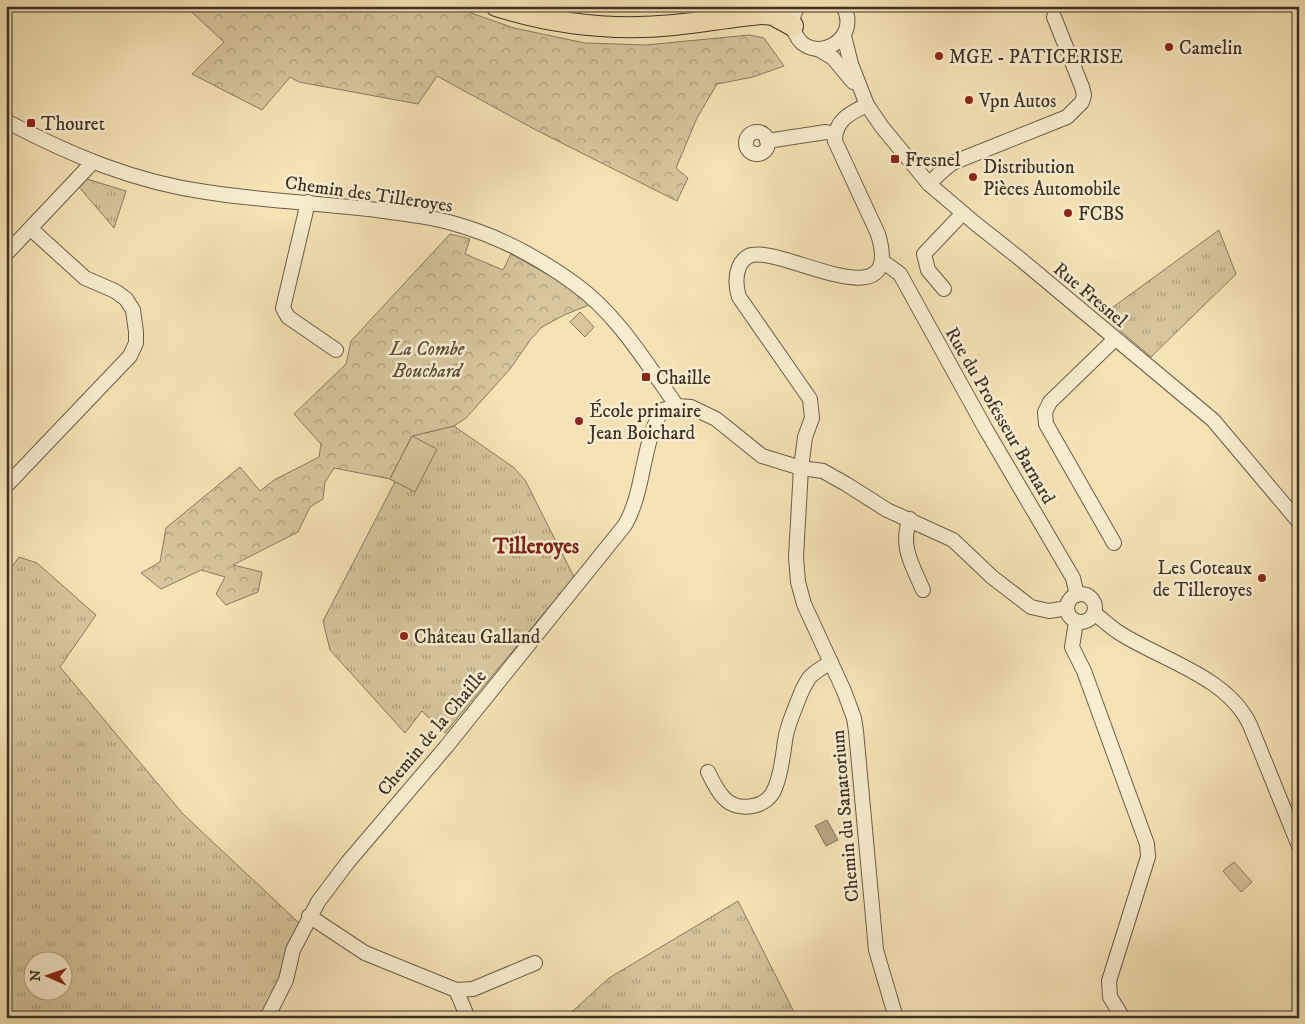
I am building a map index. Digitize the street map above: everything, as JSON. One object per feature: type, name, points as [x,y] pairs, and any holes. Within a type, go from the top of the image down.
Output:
[{"type":"highway","points":[[496,6],[541,18],[606,26],[672,26],[765,14],[773,15],[793,26]]},
{"type":"street","points":[[793,26],[794,14],[798,6]]},
{"type":"street","name":"Rue Fresnel","points":[[842,6],[847,21],[844,36],[851,64],[865,100]]},
{"type":"street","points":[[930,184],[952,163],[1066,117],[1082,102],[1084,95],[1082,87],[1054,17]]},
{"type":"street","name":"Rue Fresnel","points":[[793,26],[803,43],[818,49],[838,64],[865,100],[882,127],[930,184],[1213,420],[1299,522]]},
{"type":"street","points":[[818,49],[832,46],[844,36]]},
{"type":"street","points":[[865,100],[840,121],[834,141],[878,234],[882,247],[882,261]]},
{"type":"street","name":"Chemin des Tilleroyes","points":[[6,121],[92,163],[132,177],[206,192],[419,216],[450,222],[490,236],[542,261],[576,285],[600,306],[636,347],[677,406]]},
{"type":"street","points":[[768,141],[826,132],[835,134]]},
{"type":"street","points":[[6,254],[92,163]]},
{"type":"street","points":[[308,202],[283,308],[288,317],[336,350]]},
{"type":"street","points":[[944,289],[928,270],[924,254],[963,213]]},
{"type":"street","points":[[6,486],[130,356],[136,343],[133,310],[126,299],[115,291],[85,278],[30,229]]},
{"type":"street","name":"Chemin du Sanatorium","points":[[882,261],[877,270],[869,276],[843,277],[775,257],[752,254],[739,265],[736,288],[739,297],[810,399],[812,418],[805,437],[801,468],[796,557],[798,582],[804,604],[844,691],[854,718],[876,950],[896,1018]]},
{"type":"street","name":"Rue du Professeur Barnard","points":[[882,261],[900,274],[985,428],[1073,578],[1077,595]]},
{"type":"street","points":[[1114,544],[1046,424],[1045,412],[1050,402],[1115,339]]},
{"type":"street","points":[[677,406],[691,408],[716,419],[762,456],[801,468],[823,472],[887,510],[953,540],[992,576],[1031,607],[1049,611],[1067,608]]},
{"type":"street","name":"Chemin de la Chaille","points":[[267,1018],[286,980],[293,950],[318,902],[348,862],[446,747],[625,525],[634,510],[646,453],[655,422],[662,410],[677,406]]},
{"type":"street","points":[[910,519],[905,541],[907,551],[923,590]]},
{"type":"street","points":[[1077,595],[1085,596],[1092,600],[1094,613],[1085,622],[1076,622],[1069,616],[1067,608],[1070,600],[1077,595]]},
{"type":"street","points":[[1094,613],[1118,632],[1217,687],[1232,699],[1250,725],[1299,846]]},
{"type":"street","points":[[1076,622],[1072,647],[1084,670],[1147,844],[1148,857],[1109,981],[1110,997],[1123,1018]]},
{"type":"street","points":[[708,772],[718,791],[730,804],[756,806],[767,800],[775,789],[790,719],[802,692],[809,678],[816,671],[831,662]]},
{"type":"street","points":[[310,916],[365,953],[456,990],[474,989],[535,963]]},
{"type":"street","points":[[456,990],[468,1018]]},
{"type":"green space","points":[[185,6],[451,6],[514,28],[585,43],[646,45],[749,35],[764,38],[784,66],[753,77],[717,84],[697,118],[676,168],[688,178],[677,201],[534,129],[437,76],[418,104],[299,82],[290,77],[262,110],[192,74],[224,42]]},
{"type":"green space","points":[[87,179],[126,191],[114,228],[79,187]]},
{"type":"green space","points":[[1219,230],[1236,274],[1151,357],[1102,315]]},
{"type":"green space","name":"La Combe Bouchard","points":[[450,234],[470,239],[465,254],[503,270],[511,254],[561,282],[589,305],[564,315],[542,327],[510,369],[466,418],[454,426],[412,436],[390,479],[334,468],[325,482],[323,499],[310,507],[298,532],[233,565],[262,572],[258,592],[226,605],[216,594],[225,577],[201,570],[161,589],[141,573],[160,562],[166,528],[240,467],[260,491],[274,480],[319,457],[321,444],[294,414],[346,364],[351,341]]},
{"type":"green space","points":[[580,312],[594,327],[585,337],[570,322]]},
{"type":"green space","points":[[454,426],[513,467],[525,480],[574,577],[445,733],[422,711],[405,733],[330,650],[323,621],[395,482],[390,479],[412,436]]},
{"type":"green space","points":[[412,436],[437,449],[415,492],[390,479]]},
{"type":"green space","points":[[19,557],[37,563],[96,615],[60,667],[183,814],[299,923],[280,979],[260,1018],[6,1018],[6,575]]},
{"type":"green space","points":[[1234,862],[1252,882],[1241,892],[1223,871]]},
{"type":"green space","points":[[738,901],[797,1018],[565,1018],[609,978]]},
{"type":"shaded area","points":[[827,820],[838,840],[826,846],[815,826]]},
{"type":"place","name":"Camelin","points":[[1169,47]]},
{"type":"place","name":"MGE - PATICERISE","points":[[939,56]]},
{"type":"place","name":"Vpn Autos","points":[[969,100]]},
{"type":"place","name":"Thouret","points":[[31,123]]},
{"type":"place","name":"Fresnel","points":[[895,159]]},
{"type":"place","name":"Distribution Pièces Automobile","points":[[973,177]]},
{"type":"place","name":"FCBS","points":[[1068,213]]},
{"type":"place","name":"Chaille","points":[[646,377]]},
{"type":"place","name":"École primaire Jean Boichard","points":[[579,421]]},
{"type":"place","name":"Les Coteaux de Tilleroyes","points":[[1262,578]]},
{"type":"place","name":"Château Galland","points":[[404,636]]},
{"type":"district","name":"Tilleroyes","points":[[536,546]]}]
